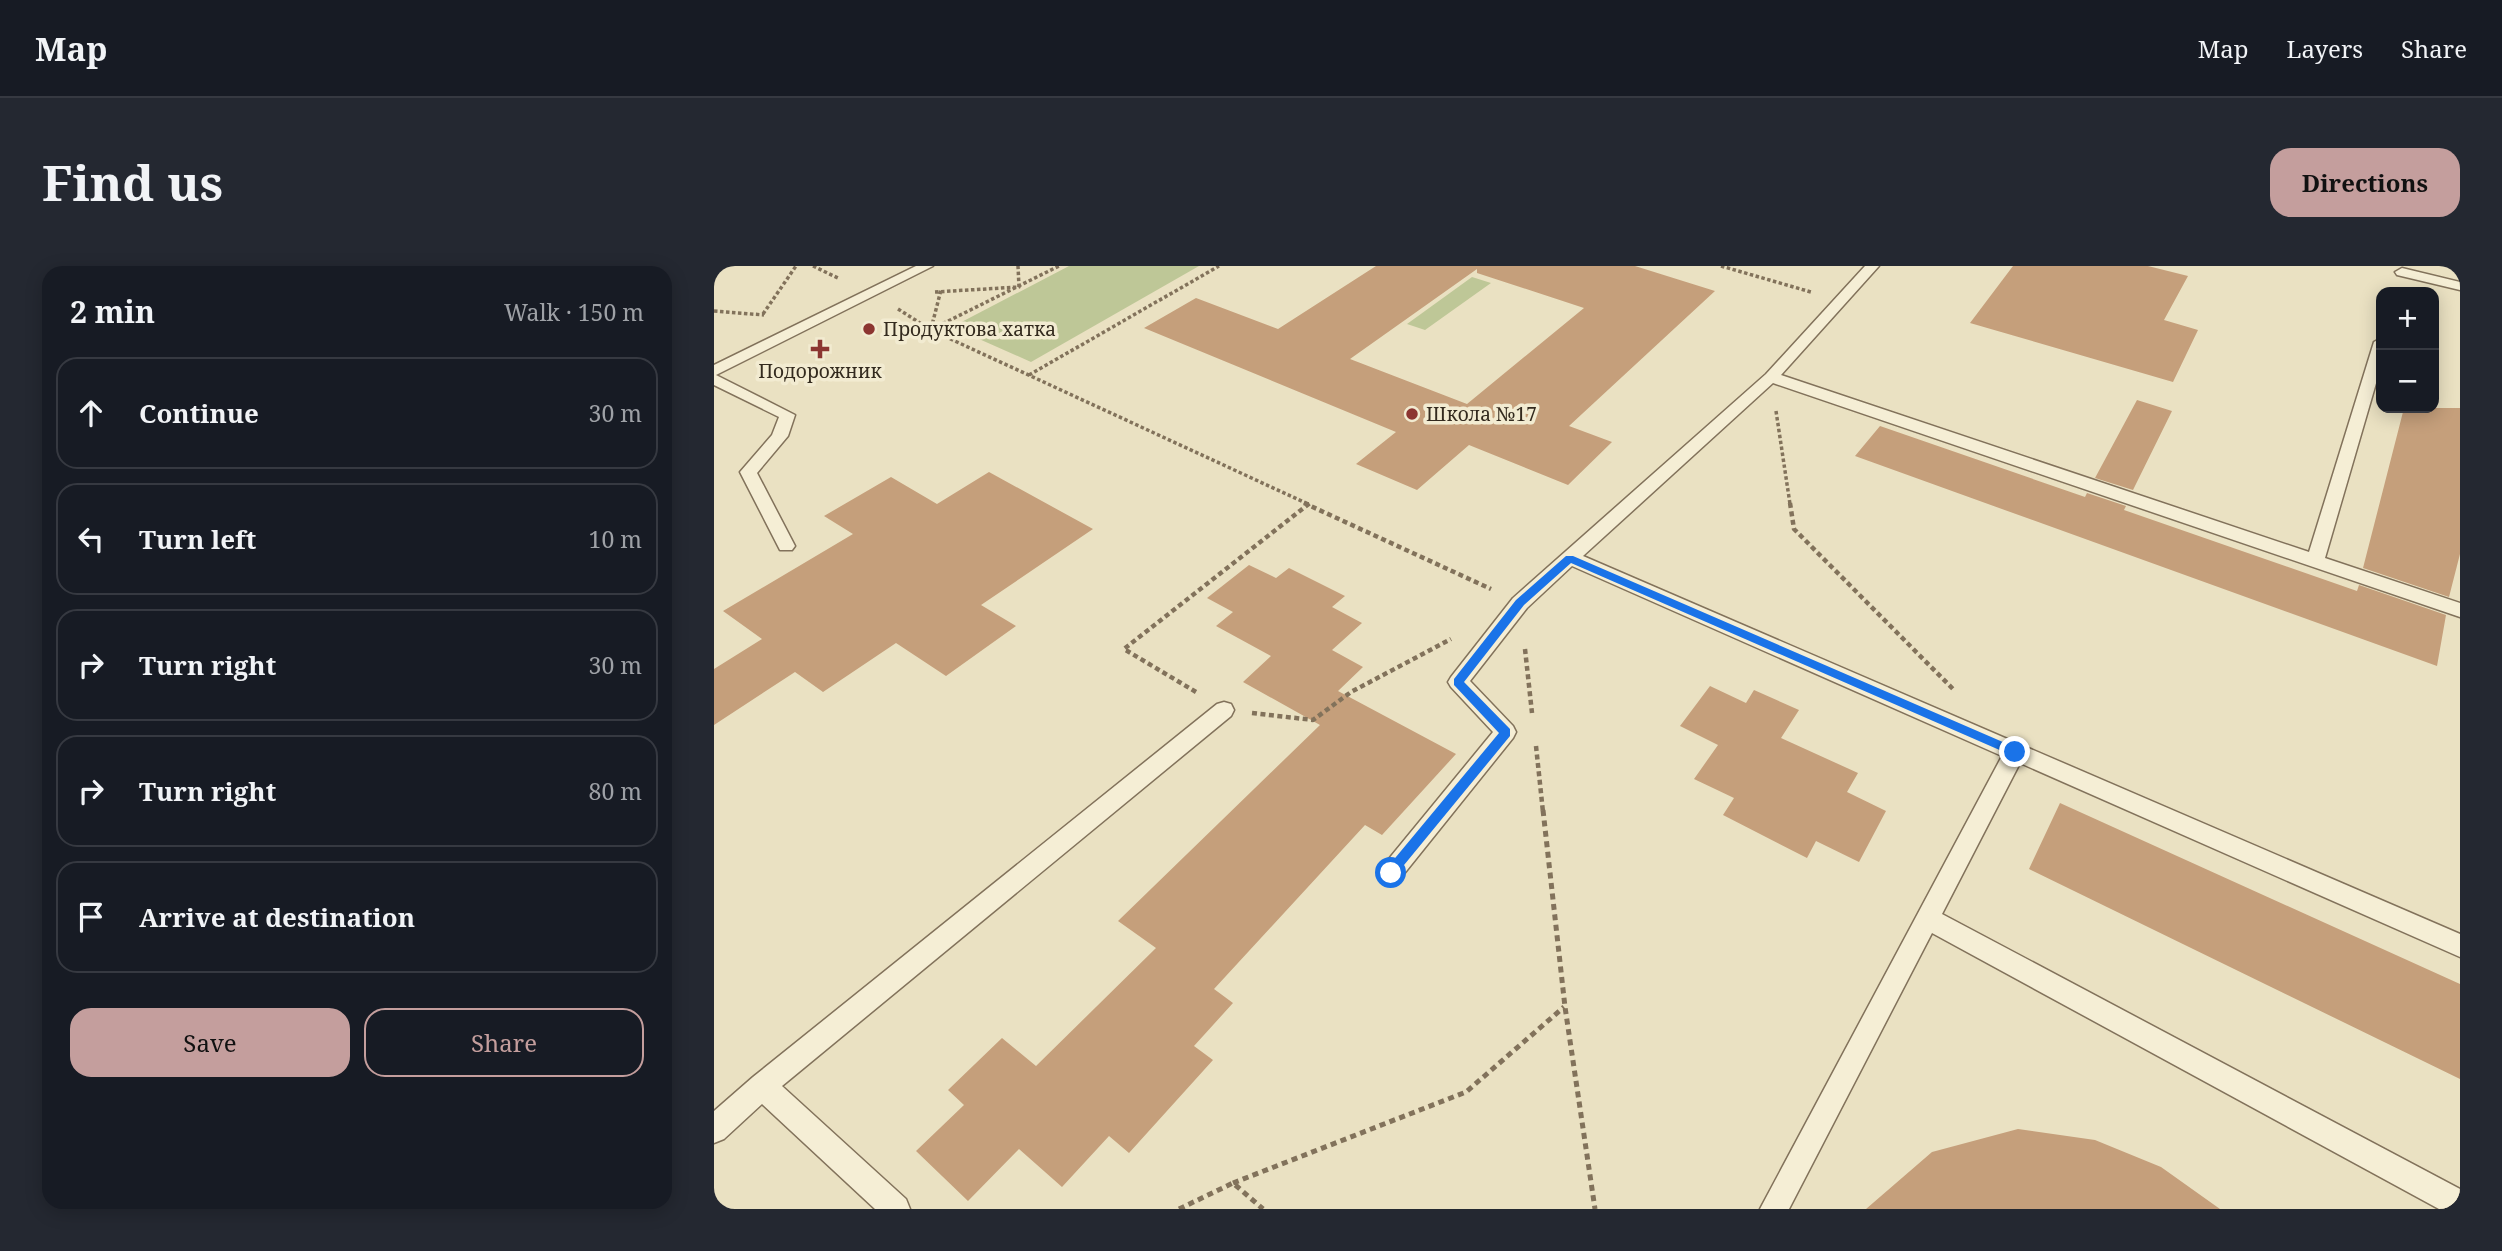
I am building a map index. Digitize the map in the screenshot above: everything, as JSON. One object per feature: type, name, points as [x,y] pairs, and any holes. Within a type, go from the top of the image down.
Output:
[{"type":"lane","points":[[714,371],[926,266]]},
{"type":"lane","points":[[1391,873],[1506,732],[1458,682],[1520,603],[1771,377],[1872,266]]},
{"type":"lane","points":[[2402,274],[2460,285]]},
{"type":"lane","points":[[2315,561],[2379,350]]},
{"type":"lane","points":[[1771,377],[2460,610]]},
{"type":"lane","points":[[714,379],[787,415],[780,436],[748,472],[786,546]]},
{"type":"lane","points":[[1570,558],[2460,946]]},
{"type":"lane","points":[[714,1129],[762,1086],[1224,710]]},
{"type":"lane","points":[[1774,1209],[2015,752]]},
{"type":"lane","points":[[1929,919],[2460,1205]]},
{"type":"lane","points":[[762,1086],[896,1209]]},
{"type":"path","points":[[813,266],[871,292],[931,330],[1310,503],[1520,603],[1533,724]]},
{"type":"path","points":[[1018,266],[1019,287]]},
{"type":"path","points":[[931,330],[1059,266]]},
{"type":"path","points":[[1028,375],[1219,266]]},
{"type":"path","points":[[1721,266],[1840,301]]},
{"type":"path","points":[[931,330],[944,279]]},
{"type":"path","points":[[927,292],[1019,287]]},
{"type":"path","points":[[1771,377],[1794,529],[1957,694]]},
{"type":"path","points":[[1310,503],[1124,649],[1224,710],[1314,720],[1351,692],[1460,635]]},
{"type":"path","points":[[1535,737],[1564,1007],[1595,1209]]},
{"type":"path","points":[[1179,1209],[1233,1183],[1466,1091],[1564,1007]]},
{"type":"path","points":[[1233,1183],[1263,1209]]},
{"type":"green space","points":[[1069,266],[1199,266],[1031,362],[952,327]]},
{"type":"green space","points":[[1472,277],[1491,283],[1425,330],[1407,324]]},
{"type":"building","points":[[1376,266],[1635,266],[1715,291],[1569,426],[1612,442],[1568,485],[1469,445],[1417,490],[1356,464],[1396,432],[1144,328],[1196,298],[1278,329]],"holes":[[[1477,269],[1477,273],[1584,308],[1467,404],[1350,359]]]},
{"type":"building","points":[[2013,266],[2148,266],[2188,276],[2164,320],[2198,330],[2173,382],[1970,323]]},
{"type":"building","points":[[2137,400],[2172,411],[2133,490],[2095,478]]},
{"type":"building","points":[[2439,408],[2460,408],[2460,554],[2449,597],[2363,568],[2403,413],[2439,413]]},
{"type":"building","points":[[1880,426],[2085,497],[2087,493],[2126,506],[2124,510],[2357,591],[2359,585],[2446,615],[2437,666],[1855,456]]},
{"type":"building","points":[[989,472],[1093,529],[981,605],[1016,626],[946,676],[896,643],[823,692],[795,672],[714,725],[714,669],[762,639],[723,611],[853,534],[824,516],[891,477],[937,504]]},
{"type":"building","points":[[1249,565],[1276,578],[1289,568],[1345,596],[1332,607],[1362,623],[1332,650],[1363,667],[1338,691],[1456,754],[1382,835],[1365,825],[1214,989],[1233,1003],[1194,1046],[1213,1060],[1129,1153],[1109,1136],[1062,1187],[1019,1149],[968,1201],[916,1151],[964,1105],[948,1090],[1002,1038],[1036,1066],[1156,948],[1118,921],[1320,725],[1243,682],[1271,656],[1216,626],[1233,612],[1207,598]]},
{"type":"building","points":[[1710,686],[1746,703],[1754,690],[1799,710],[1781,738],[1858,773],[1847,792],[1886,811],[1859,862],[1816,841],[1807,858],[1723,815],[1734,798],[1694,779],[1718,745],[1680,726]]},
{"type":"building","points":[[2060,803],[2460,984],[2460,1079],[2029,869]]},
{"type":"building","points":[[2018,1129],[2095,1140],[2161,1167],[2220,1209],[1866,1209],[1932,1152]]},
{"type":"place","name":"Продуктова хатка","points":[[869,329]]},
{"type":"place","name":"Подорожник","points":[[820,349]]},
{"type":"place","name":"Школа №17","points":[[1412,414]]},
{"type":"route","points":[[1391,873],[1506,732],[1458,682],[1520,603],[1570,558],[2015,752]]}]
